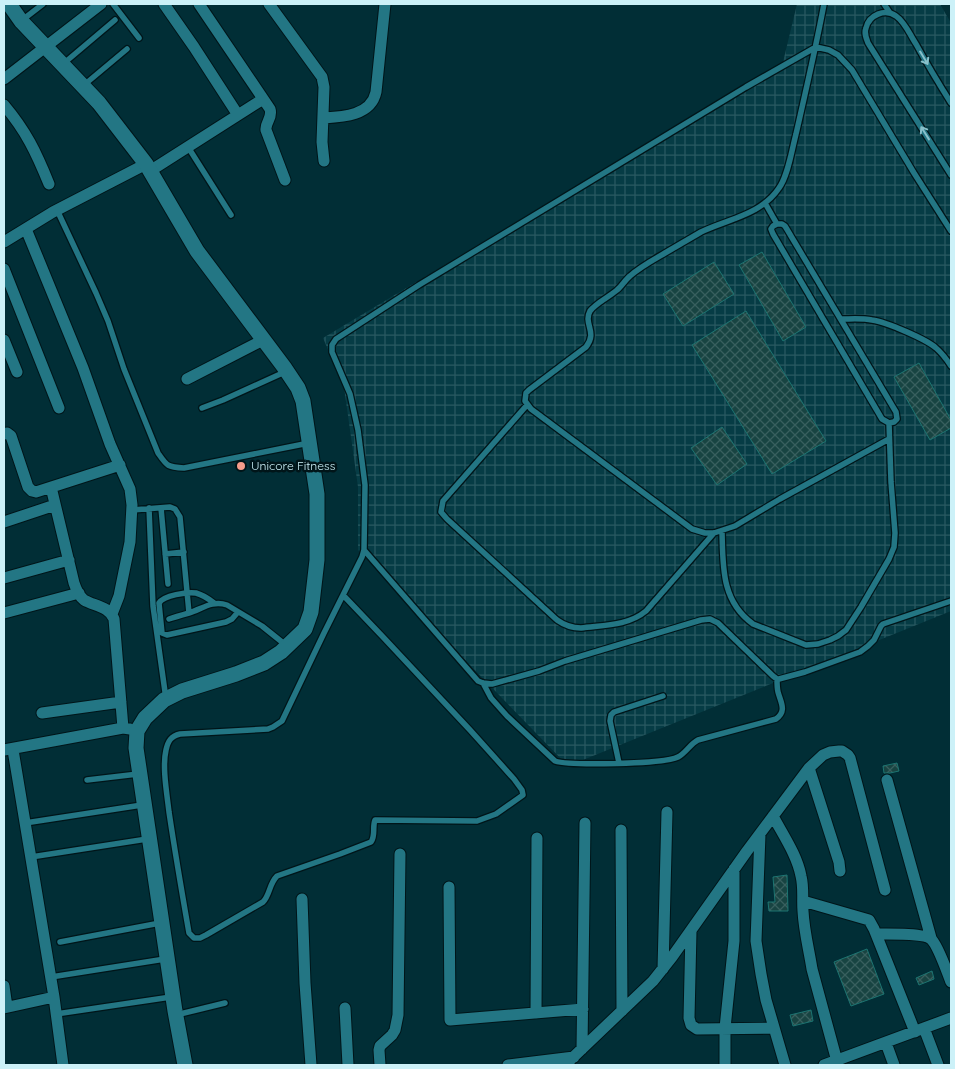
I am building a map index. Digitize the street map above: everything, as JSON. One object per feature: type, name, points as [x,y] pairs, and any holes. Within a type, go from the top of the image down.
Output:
[{"type":"street","points":[[9,4],[21,21],[99,103],[148,168],[197,250],[298,388],[303,401],[317,494],[317,560],[311,612],[305,629],[281,652],[264,663],[182,691],[166,699],[130,730],[8,750],[31,857],[51,977],[63,1065]]},
{"type":"street","points":[[4,79],[101,4]]},
{"type":"street","points":[[164,4],[238,115]]},
{"type":"street","points":[[199,4],[272,113],[266,124],[266,130],[285,180]]},
{"type":"street","points":[[269,4],[322,77],[324,87],[322,142],[324,161]]},
{"type":"street","points":[[323,118],[353,115],[365,109],[373,101],[376,92],[386,4]]},
{"type":"street","points":[[4,242],[57,210],[148,168],[188,147],[263,99]]},
{"type":"street","points":[[4,105],[27,135],[50,184]]},
{"type":"street","points":[[26,229],[83,368],[110,444],[130,489],[132,510],[130,542],[125,572],[112,614]]},
{"type":"street","points":[[4,269],[59,408]]},
{"type":"street","points":[[4,340],[17,372]]},
{"type":"street","points":[[187,379],[263,340]]},
{"type":"street","points":[[4,434],[7,433],[11,436],[28,487],[32,491],[36,492],[120,465]]},
{"type":"street","points":[[51,487],[78,593],[84,599],[112,614],[114,618],[121,702],[136,748],[167,959],[186,1065]]},
{"type":"street","points":[[4,522],[55,505]]},
{"type":"street","points":[[4,578],[69,560]]},
{"type":"street","points":[[4,613],[78,593]]},
{"type":"street","points":[[42,713],[121,702]]},
{"type":"street","points":[[565,1065],[653,981],[809,768],[823,755],[830,752],[838,751],[848,755],[885,890]]},
{"type":"street","points":[[809,768],[839,862],[840,871]]},
{"type":"street","points":[[887,780],[931,938],[951,982]]},
{"type":"street","points":[[663,969],[667,812]]},
{"type":"street","points":[[773,816],[796,860],[802,883],[802,909],[812,970],[837,1063]]},
{"type":"street","points":[[578,1053],[583,1010],[585,823]]},
{"type":"street","points":[[621,830],[622,1011]]},
{"type":"street","points":[[760,834],[756,941],[761,974],[785,1065]]},
{"type":"street","points":[[536,1013],[537,838]]},
{"type":"street","points":[[380,1065],[380,1046],[395,1030],[398,1015],[400,854]]},
{"type":"street","points":[[725,1065],[725,1028],[735,920],[734,869]]},
{"type":"street","points":[[449,887],[450,1020],[583,1010]]},
{"type":"street","points":[[302,899],[305,983],[311,1065]]},
{"type":"street","points":[[803,901],[869,920],[919,1030],[938,1065]]},
{"type":"street","points":[[691,931],[689,1022],[693,1027],[697,1029],[774,1028]]},
{"type":"street","points":[[876,934],[923,935],[931,938]]},
{"type":"street","points":[[4,986],[6,1007],[54,997]]},
{"type":"street","points":[[345,1008],[348,1065]]},
{"type":"street","points":[[824,1065],[837,1063],[886,1042],[951,1018]]},
{"type":"street","points":[[886,1042],[894,1065]]},
{"type":"street","points":[[508,1065],[578,1053]]},
{"type":"lane","points":[[21,21],[43,4]]},
{"type":"lane","points":[[113,4],[139,38]]},
{"type":"lane","points":[[824,4],[816,47],[790,157],[781,186],[775,194],[756,209],[692,237],[629,277],[618,289],[591,311],[588,318],[591,336],[588,345],[529,390],[524,398],[527,405],[602,463],[692,529],[705,533],[714,533],[735,526],[889,439]]},
{"type":"lane","points":[[884,4],[890,13]]},
{"type":"lane","points":[[951,103],[898,17],[890,13],[883,13],[876,14],[871,18],[865,29],[868,43],[951,175]]},
{"type":"lane","points":[[62,64],[115,20]]},
{"type":"lane","points":[[343,596],[470,730],[514,779],[522,790],[523,795],[496,814],[477,821],[375,820],[373,838],[370,842],[277,876],[272,882],[268,896],[263,902],[206,935],[194,938],[189,933],[169,811],[165,763],[168,742],[170,738],[180,734],[268,729],[282,721],[324,633],[362,558],[364,550],[365,485],[362,455],[350,394],[332,352],[332,345],[336,339],[419,285],[746,87],[816,47],[829,50],[838,55],[852,70],[951,231]]},
{"type":"lane","points":[[82,86],[127,50]]},
{"type":"lane","points":[[188,147],[231,215]]},
{"type":"lane","points":[[765,203],[777,224]]},
{"type":"lane","points":[[57,210],[108,321],[124,369],[158,453],[166,465],[174,468],[184,468],[309,443]]},
{"type":"lane","points":[[777,224],[785,226],[841,319],[896,412],[895,421],[888,423],[882,419],[773,234],[771,229],[777,224]]},
{"type":"lane","points":[[841,319],[874,320],[890,325],[936,347],[951,366]]},
{"type":"lane","points":[[202,408],[287,371]]},
{"type":"lane","points":[[527,405],[443,501],[441,512],[557,620],[574,628],[581,628],[624,622],[639,617],[714,533]]},
{"type":"lane","points":[[722,531],[725,582],[736,606],[747,620],[806,645],[812,646],[838,636],[846,630],[861,607],[890,559],[894,548],[895,533],[888,423]]},
{"type":"lane","points":[[132,510],[170,507],[178,513],[184,552],[189,613]]},
{"type":"lane","points":[[149,508],[153,606],[166,699]]},
{"type":"lane","points":[[161,508],[168,584]]},
{"type":"lane","points":[[364,550],[478,681],[492,684],[693,622],[710,619],[718,623],[777,679],[806,672],[860,652],[874,640],[884,624],[951,601]]},
{"type":"lane","points":[[165,554],[184,552]]},
{"type":"lane","points":[[214,603],[200,594],[187,593],[165,598],[159,604],[162,633],[167,635],[226,622],[232,619],[238,612]]},
{"type":"lane","points":[[169,618],[189,613],[214,603],[221,603],[262,626],[287,646]]},
{"type":"lane","points":[[483,683],[491,698],[507,716],[555,761],[563,764],[660,762],[670,760],[679,757],[694,743],[702,739],[776,719],[783,710],[777,679]]},
{"type":"lane","points":[[619,763],[610,721],[611,714],[663,696]]},
{"type":"lane","points":[[87,780],[140,774]]},
{"type":"lane","points":[[25,824],[144,804]]},
{"type":"lane","points":[[31,857],[150,839]]},
{"type":"lane","points":[[60,942],[162,923]]},
{"type":"lane","points":[[51,977],[167,959]]},
{"type":"lane","points":[[56,1014],[175,1008],[225,1003]]},
{"type":"shaded area","points":[[797,4],[940,4],[951,23],[951,611],[568,766],[358,550],[358,487],[344,387],[323,338],[783,62]]},
{"type":"building","points":[[762,252],[806,327],[783,341],[739,265]]},
{"type":"building","points":[[714,262],[734,294],[683,326],[663,294]]},
{"type":"building","points":[[746,311],[826,441],[772,474],[692,345]]},
{"type":"building","points":[[919,363],[951,420],[951,428],[930,440],[894,377]]},
{"type":"building","points":[[722,427],[747,464],[717,485],[691,448]]},
{"type":"building","points":[[897,763],[899,771],[884,773],[883,766]]},
{"type":"building","points":[[787,875],[788,911],[769,911],[768,902],[775,902],[773,877]]},
{"type":"building","points":[[867,949],[884,994],[851,1006],[834,962]]},
{"type":"building","points":[[932,971],[934,979],[919,985],[916,978]]},
{"type":"building","points":[[811,1010],[813,1021],[793,1026],[790,1015]]},
{"type":"place","name":"Unicore Fitness","points":[[241,466]]}]
